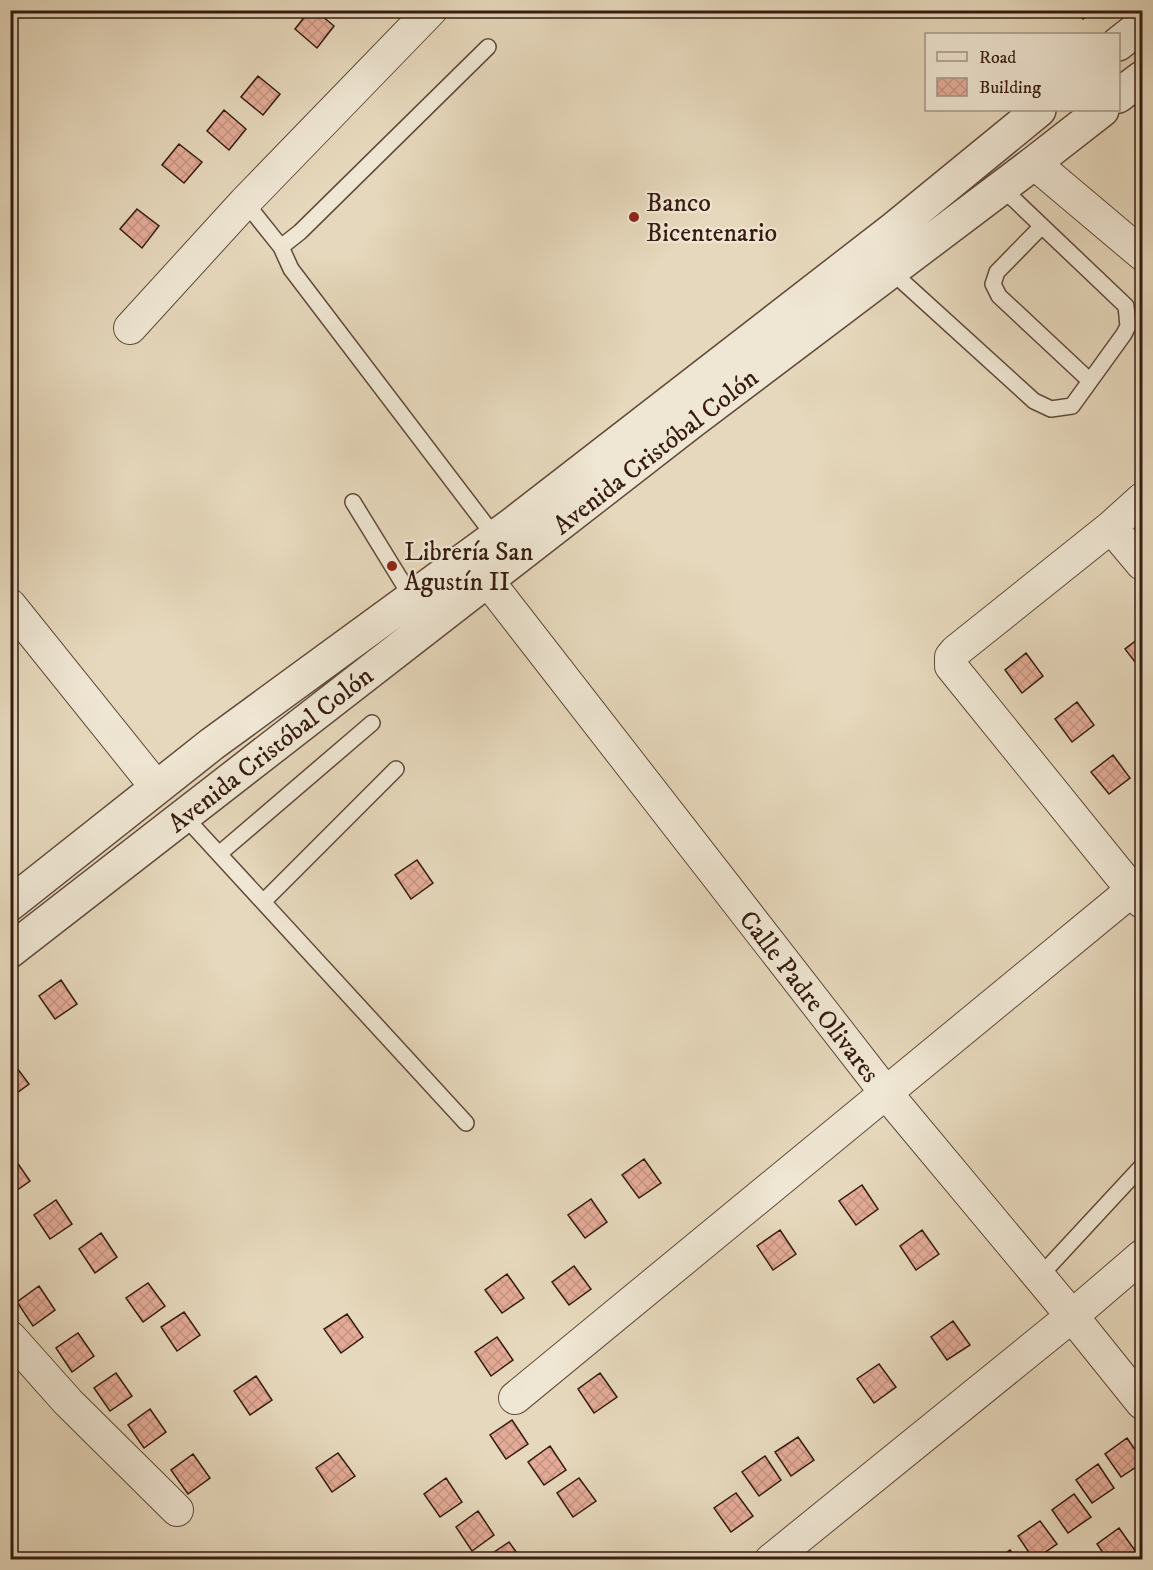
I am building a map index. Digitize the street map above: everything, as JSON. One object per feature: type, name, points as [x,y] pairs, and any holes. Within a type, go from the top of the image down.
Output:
[{"type":"street","points":[[130,328],[245,202],[432,10]]},
{"type":"street","points":[[1120,43],[1143,25]]},
{"type":"street","points":[[1120,95],[1143,78]]},
{"type":"street","name":"Avenida Cristóbal Colón","points":[[10,903],[212,744],[495,537],[885,236],[1038,111]]},
{"type":"street","name":"Avenida Cristóbal Colón","points":[[10,951],[691,422],[1101,111]]},
{"type":"street","points":[[1034,163],[1143,254]]},
{"type":"street","points":[[515,1398],[886,1093],[1139,892],[951,666],[951,657],[1143,499]]},
{"type":"street","points":[[1111,527],[1143,564]]},
{"type":"street","name":"Calle Padre Olivares","points":[[488,581],[886,1093],[1143,1403]]},
{"type":"street","points":[[10,605],[157,788]]},
{"type":"street","points":[[771,1560],[1143,1256]]},
{"type":"street","points":[[10,1336],[68,1402],[177,1510]]},
{"type":"lane","points":[[281,247],[300,232],[488,47]]},
{"type":"lane","points":[[891,271],[1034,401],[1051,409],[1072,406],[1124,334],[1128,326],[1126,306],[1001,187]]},
{"type":"lane","points":[[245,202],[281,247],[291,269],[495,537]]},
{"type":"lane","points":[[1042,226],[997,272],[993,284],[999,296],[1090,381]]},
{"type":"lane","points":[[353,502],[412,598]]},
{"type":"lane","points":[[219,854],[372,723]]},
{"type":"lane","points":[[263,902],[396,769]]},
{"type":"lane","points":[[184,816],[466,1123]]},
{"type":"lane","points":[[1039,1277],[1143,1166]]},
{"type":"building","points":[[310,10],[315,10],[334,26],[317,48],[295,29]]},
{"type":"building","points":[[1074,10],[1095,10],[1083,19]]},
{"type":"building","points":[[258,76],[280,94],[263,115],[241,97]]},
{"type":"building","points":[[224,110],[246,129],[229,150],[207,131]]},
{"type":"building","points":[[179,144],[202,162],[184,183],[162,165]]},
{"type":"building","points":[[137,209],[159,226],[142,248],[120,229]]},
{"type":"building","points":[[1142,636],[1142,671],[1125,649]]},
{"type":"building","points":[[1026,653],[1043,676],[1022,693],[1005,670]]},
{"type":"building","points":[[1077,702],[1094,725],[1072,742],[1055,719]]},
{"type":"building","points":[[1113,755],[1130,778],[1109,794],[1091,772]]},
{"type":"building","points":[[417,860],[433,883],[411,899],[395,875]]},
{"type":"building","points":[[61,980],[77,1004],[55,1019],[39,996]]},
{"type":"building","points":[[10,1060],[29,1084],[10,1098]]},
{"type":"building","points":[[14,1158],[30,1181],[10,1195],[10,1160]]},
{"type":"building","points":[[644,1159],[661,1183],[639,1198],[622,1175]]},
{"type":"building","points":[[862,1185],[878,1209],[856,1225],[839,1201]]},
{"type":"building","points":[[591,1199],[607,1222],[585,1238],[568,1215]]},
{"type":"building","points":[[56,1200],[72,1224],[50,1239],[34,1215]]},
{"type":"building","points":[[780,1230],[796,1254],[773,1270],[757,1246]]},
{"type":"building","points":[[922,1230],[939,1254],[916,1270],[900,1246]]},
{"type":"building","points":[[101,1233],[117,1257],[95,1273],[79,1249]]},
{"type":"building","points":[[574,1266],[591,1289],[569,1305],[552,1282]]},
{"type":"building","points":[[507,1274],[524,1298],[502,1313],[485,1290]]},
{"type":"building","points":[[148,1283],[165,1306],[143,1322],[126,1298]]},
{"type":"building","points":[[39,1286],[55,1310],[33,1326],[17,1302]]},
{"type":"building","points":[[184,1312],[200,1335],[177,1351],[161,1327]]},
{"type":"building","points":[[347,1314],[363,1337],[341,1353],[324,1329]]},
{"type":"building","points":[[953,1321],[970,1345],[947,1360],[931,1337]]},
{"type":"building","points":[[78,1333],[94,1356],[72,1372],[56,1348]]},
{"type":"building","points":[[497,1337],[513,1360],[491,1376],[475,1352]]},
{"type":"building","points":[[879,1364],[896,1387],[874,1403],[857,1379]]},
{"type":"building","points":[[116,1373],[132,1396],[110,1411],[94,1388]]},
{"type":"building","points":[[600,1373],[617,1397],[594,1413],[578,1389]]},
{"type":"building","points":[[256,1376],[272,1400],[250,1415],[234,1391]]},
{"type":"building","points":[[150,1409],[166,1432],[144,1448],[128,1425]]},
{"type":"building","points":[[512,1420],[528,1444],[506,1459],[490,1435]]},
{"type":"building","points":[[798,1437],[814,1460],[791,1476],[775,1452]]},
{"type":"building","points":[[1127,1438],[1142,1463],[1121,1477],[1105,1454]]},
{"type":"building","points":[[550,1446],[566,1470],[544,1485],[528,1462]]},
{"type":"building","points":[[338,1453],[355,1476],[332,1492],[316,1468]]},
{"type":"building","points":[[193,1454],[210,1478],[188,1494],[171,1470]]},
{"type":"building","points":[[765,1456],[781,1480],[759,1496],[742,1472]]},
{"type":"building","points":[[1098,1464],[1114,1488],[1092,1503],[1076,1480]]},
{"type":"building","points":[[446,1478],[462,1502],[440,1517],[424,1494]]},
{"type":"building","points":[[579,1478],[596,1501],[573,1517],[557,1493]]},
{"type":"building","points":[[736,1493],[753,1516],[731,1532],[714,1508]]},
{"type":"building","points":[[1074,1494],[1091,1517],[1068,1533],[1052,1510]]},
{"type":"building","points":[[478,1511],[494,1535],[472,1551],[456,1527]]},
{"type":"building","points":[[1040,1521],[1057,1544],[1034,1560],[1018,1536]]},
{"type":"building","points":[[1119,1528],[1136,1552],[1125,1560],[1108,1560],[1097,1544]]},
{"type":"building","points":[[509,1542],[522,1560],[489,1560],[487,1557]]},
{"type":"building","points":[[1010,1550],[1017,1560],[996,1560]]},
{"type":"place","name":"Banco Bicentenario","points":[[634,217]]},
{"type":"place","name":"Librería San Agustín II","points":[[392,566]]}]
